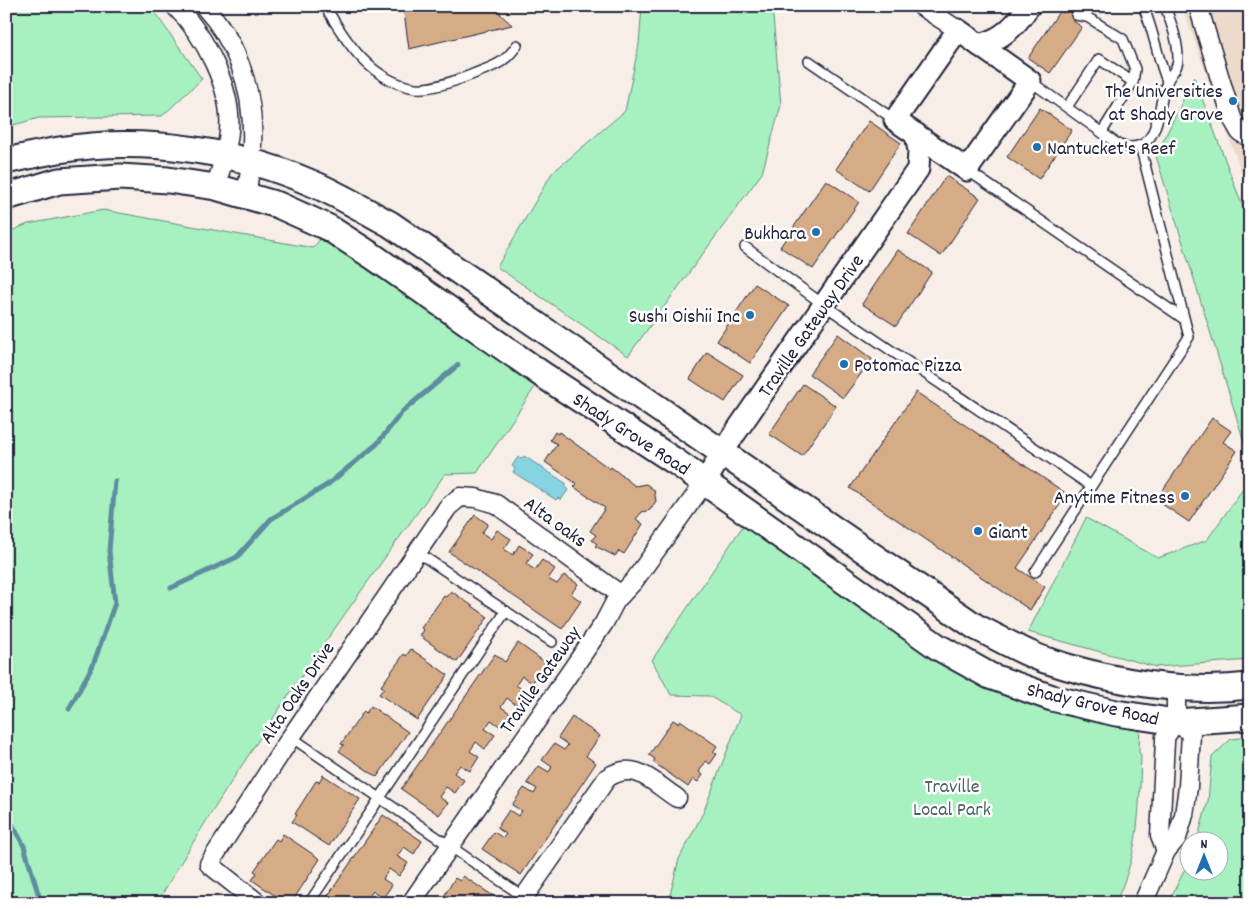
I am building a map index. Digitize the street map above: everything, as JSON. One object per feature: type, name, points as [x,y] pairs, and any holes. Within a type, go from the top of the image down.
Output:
[{"type":"main road","name":"Shady Grove Road","points":[[6,161],[60,150],[124,145],[171,147],[224,155],[253,162],[316,185],[390,224],[976,627],[1044,660],[1132,684],[1176,688],[1224,689],[1250,686]]},
{"type":"main road","name":"Shady Grove Road","points":[[6,197],[59,181],[120,176],[216,187],[246,194],[278,206],[329,228],[705,482],[938,646],[990,676],[1052,698],[1116,713],[1176,722],[1250,717]]},
{"type":"street","points":[[204,6],[221,26],[237,58],[248,92],[254,133],[253,162],[246,194]]},
{"type":"street","points":[[921,6],[1022,75]]},
{"type":"street","points":[[1198,6],[1232,118],[1240,132],[1250,138]]},
{"type":"street","points":[[181,9],[202,40],[219,76],[230,112],[230,132],[216,187]]},
{"type":"street","points":[[978,45],[1003,36],[1025,13]]},
{"type":"street","points":[[959,164],[1022,75],[1013,40],[1025,13]]},
{"type":"street","points":[[958,30],[895,120],[959,164]]},
{"type":"street","points":[[916,134],[919,151],[918,169],[932,162],[959,164]]},
{"type":"street","name":"Traville Gateway Drive","points":[[705,482],[722,453],[918,169]]},
{"type":"street","name":"Traville Gateway","points":[[411,903],[604,623],[621,595],[662,543],[705,482]]},
{"type":"street","name":"Alta oaks","points":[[460,497],[476,498],[496,504],[621,595]]},
{"type":"street","name":"Alta Oaks Drive","points":[[258,903],[209,864],[291,737],[417,552],[448,507],[460,497]]},
{"type":"street","points":[[1166,851],[1160,835],[1165,737],[1176,722],[1176,688]]},
{"type":"street","points":[[1143,903],[1166,851],[1177,838],[1184,815],[1188,787],[1191,734],[1176,722]]},
{"type":"street","points":[[522,900],[607,778],[619,770],[635,770],[676,798]]},
{"type":"lane","points":[[325,6],[346,43],[381,76],[416,88],[456,80],[508,60],[518,45]]},
{"type":"lane","points":[[1143,6],[1153,31],[1160,63],[1167,81]]},
{"type":"lane","points":[[1022,75],[1119,145],[1134,147],[1140,145],[1150,138],[1153,133],[1167,81],[1176,71],[1178,60],[1174,31],[1165,6]]},
{"type":"lane","points":[[1078,11],[1123,39],[1135,70],[1133,82],[1102,132]]},
{"type":"lane","points":[[1067,107],[1099,59],[1133,82]]},
{"type":"lane","points":[[809,61],[895,120]]},
{"type":"lane","points":[[1035,572],[1189,338],[1140,145]]},
{"type":"lane","points":[[959,164],[1184,319]]},
{"type":"lane","points":[[745,247],[824,305],[1091,486]]},
{"type":"lane","points":[[417,552],[552,642]]},
{"type":"lane","points":[[309,903],[506,611]]},
{"type":"lane","points":[[291,737],[450,846],[522,900]]},
{"type":"shaded area","name":"The Universities at Shady Grove","points":[[1182,6],[1250,6],[1250,197]]},
{"type":"green space","points":[[6,6],[150,6],[202,79],[162,116],[39,118],[6,127]]},
{"type":"green space","points":[[642,6],[772,6],[781,105],[762,173],[628,356],[497,267],[552,173],[625,111],[639,44]]},
{"type":"green space","points":[[1194,77],[1250,226],[1250,461],[1156,156]]},
{"type":"green space","points":[[103,210],[313,248],[329,228],[543,375],[477,473],[445,474],[260,738],[190,847],[157,903],[6,903],[6,233],[28,224]]},
{"type":"green space","points":[[1250,479],[1250,660],[1156,667],[1028,632],[1086,518],[1158,558],[1207,540]]},
{"type":"green space","name":"Traville Local Park","points":[[751,514],[938,647],[1140,718],[1140,794],[1137,830],[1129,866],[1115,903],[668,903],[679,859],[703,813],[741,715],[709,696],[671,695],[652,660]]},
{"type":"green space","points":[[1250,737],[1250,903],[1168,903],[1178,882],[1228,882],[1228,832],[1199,832],[1208,801],[1212,757],[1231,739]]},
{"type":"water","points":[[524,456],[567,484],[565,487],[568,490],[561,500],[558,498],[556,500],[513,472],[515,468],[512,466],[518,457],[522,459]]},
{"type":"building","points":[[403,6],[498,6],[501,15],[512,25],[409,49]]},
{"type":"building","points":[[971,6],[984,6],[979,12]]},
{"type":"building","points":[[1063,6],[1081,6],[1072,20],[1082,27],[1050,73],[1028,58]]},
{"type":"building","points":[[1040,108],[1072,130],[1039,179],[1007,157]]},
{"type":"building","points":[[869,121],[901,143],[869,191],[836,169]]},
{"type":"building","points":[[946,176],[980,198],[941,256],[908,234]]},
{"type":"building","points":[[826,180],[859,202],[813,269],[780,247]]},
{"type":"building","points":[[898,250],[932,272],[896,326],[862,304]]},
{"type":"building","points":[[755,284],[789,306],[750,363],[717,341]]},
{"type":"building","points":[[838,334],[872,359],[843,398],[809,374]]},
{"type":"building","points":[[707,352],[743,375],[725,402],[690,379]]},
{"type":"building","points":[[803,384],[836,406],[802,456],[769,434]]},
{"type":"building","name":"Giant","points":[[916,392],[1067,494],[1017,568],[1045,587],[1030,610],[850,488]]},
{"type":"building","points":[[1212,418],[1231,431],[1223,442],[1237,451],[1189,522],[1156,500]]},
{"type":"building","points":[[555,432],[558,434],[559,432],[610,469],[611,467],[635,486],[646,484],[654,490],[656,501],[650,510],[642,512],[636,519],[643,524],[624,554],[619,551],[615,556],[595,546],[597,544],[592,540],[596,535],[590,531],[605,508],[574,487],[577,484],[545,462],[557,444],[550,440]]},
{"type":"building","points":[[475,515],[488,524],[482,533],[491,539],[497,530],[511,539],[504,549],[513,555],[519,545],[533,554],[526,564],[535,570],[542,560],[555,569],[548,579],[557,584],[564,575],[578,584],[571,594],[581,601],[562,629],[449,552]]},
{"type":"building","points":[[451,591],[488,617],[457,662],[420,636],[424,630],[421,628],[444,596],[446,597]]},
{"type":"building","points":[[518,643],[546,663],[532,683],[522,676],[516,685],[525,691],[516,705],[507,698],[501,707],[510,713],[501,727],[491,720],[485,729],[495,735],[485,749],[476,742],[470,751],[479,757],[470,771],[460,765],[454,773],[464,780],[455,793],[446,787],[439,797],[448,803],[439,815],[401,789],[495,654],[505,662]]},
{"type":"building","points":[[411,649],[448,675],[417,720],[379,694],[384,688],[381,686],[404,654],[406,656]]},
{"type":"building","points":[[371,706],[408,732],[377,777],[339,751],[344,745],[341,744],[364,711],[366,713]]},
{"type":"building","points":[[572,717],[600,736],[586,756],[596,763],[521,875],[482,849],[494,832],[503,838],[506,834],[497,828],[509,810],[518,816],[522,811],[512,805],[524,788],[534,794],[537,789],[527,783],[539,766],[549,772],[552,767],[542,760],[554,744],[564,750],[568,745],[558,738]]},
{"type":"building","points":[[673,720],[678,723],[680,720],[717,746],[713,752],[717,754],[710,764],[706,761],[699,772],[703,775],[698,782],[693,779],[688,787],[653,762],[655,759],[649,755]]},
{"type":"building","points":[[323,775],[360,799],[329,846],[292,822],[316,781],[319,782]]},
{"type":"building","points":[[383,815],[422,841],[414,854],[404,847],[397,856],[408,863],[399,876],[389,869],[383,879],[392,885],[383,898],[373,891],[367,900],[370,903],[323,903]]},
{"type":"building","points":[[283,834],[320,859],[291,903],[286,903],[252,880],[257,873],[254,871],[276,839],[279,841]]},
{"type":"building","points":[[463,876],[498,899],[496,903],[442,903],[455,878],[460,881]]},
{"type":"waterway","points":[[171,588],[237,557],[271,519],[327,485],[377,444],[402,412],[458,365]]},
{"type":"waterway","points":[[69,709],[93,665],[115,603],[109,551],[115,481]]},
{"type":"waterway","points":[[6,813],[24,846],[41,903]]},
{"type":"place","name":"The Universities at Shady Grove","points":[[1233,101]]},
{"type":"place","name":"Nantucket's Reef","points":[[1037,147]]},
{"type":"place","name":"Bukhara","points":[[816,232]]},
{"type":"place","name":"Sushi Oishii Inc","points":[[750,315]]},
{"type":"place","name":"Potomac Pizza","points":[[844,364]]},
{"type":"place","name":"Anytime Fitness","points":[[1185,496]]},
{"type":"place","name":"Giant","points":[[978,531]]}]
